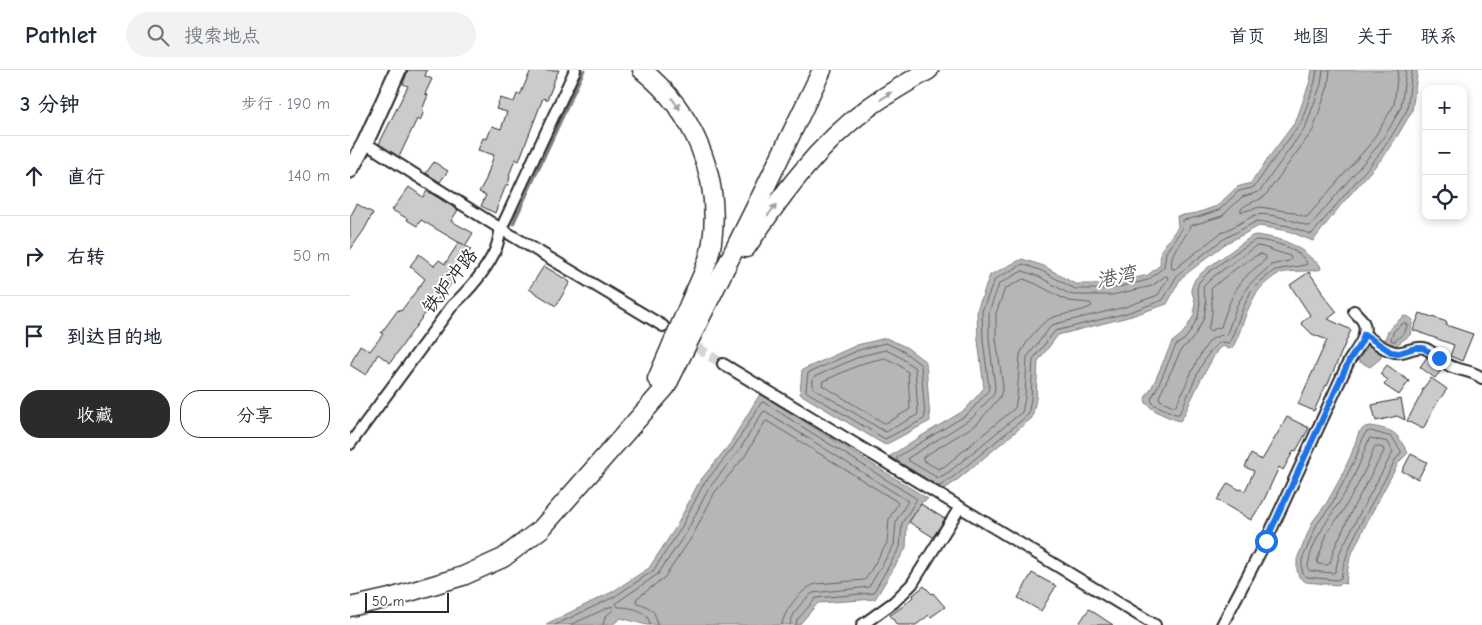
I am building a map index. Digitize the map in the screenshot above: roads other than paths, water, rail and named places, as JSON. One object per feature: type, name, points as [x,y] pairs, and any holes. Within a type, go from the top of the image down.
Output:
[{"type":"highway","points":[[642,70],[658,83],[675,103],[692,128],[711,182],[714,214],[712,242],[705,267],[662,383]]},
{"type":"highway","points":[[662,383],[811,70]]},
{"type":"highway","points":[[350,600],[387,592],[459,568],[498,549],[535,522],[662,383],[766,186],[822,70]]},
{"type":"highway","points":[[350,607],[390,598],[463,576],[503,558],[541,529],[662,383],[746,248],[800,174],[832,139],[866,109],[902,84],[929,70]]},
{"type":"main road","points":[[350,170],[365,143],[398,70]]},
{"type":"street","name":"铁炉冲路","points":[[350,444],[452,306],[468,291],[495,252],[501,229],[575,70]]},
{"type":"street","points":[[365,143],[501,229],[662,326]]},
{"type":"street","points":[[1222,625],[1266,541],[1349,361],[1362,341],[1365,329],[1363,322],[1354,311]]},
{"type":"street","points":[[1364,334],[1391,352],[1399,353],[1415,348],[1423,348],[1448,365],[1472,372],[1482,378]]},
{"type":"street","points":[[723,364],[1155,625]]},
{"type":"street","points":[[862,625],[894,602],[912,584],[960,507]]},
{"type":"water","points":[[1312,70],[1417,70],[1412,111],[1398,135],[1385,155],[1340,206],[1313,241],[1288,231],[1259,226],[1225,244],[1181,278],[1167,304],[1128,317],[1058,335],[1038,361],[1036,399],[1032,418],[939,493],[884,460],[965,410],[984,388],[978,340],[977,310],[990,275],[1022,259],[1044,266],[1075,284],[1109,284],[1148,275],[1160,265],[1161,250],[1178,227],[1177,216],[1197,213],[1217,206],[1237,187],[1251,183],[1296,121]]},
{"type":"water","points":[[1256,235],[1278,239],[1294,245],[1320,265],[1321,269],[1283,273],[1268,281],[1255,295],[1233,347],[1229,349],[1223,346],[1218,349],[1180,421],[1157,412],[1146,403],[1145,398],[1154,383],[1172,342],[1186,329],[1194,315],[1195,302],[1191,289],[1195,279],[1206,269]]},
{"type":"water","points":[[1404,316],[1413,320],[1410,335],[1390,350],[1385,346],[1386,336],[1393,325]]},
{"type":"water","points":[[886,338],[906,347],[926,362],[930,421],[885,445],[800,394],[802,370],[857,345]]},
{"type":"water","points":[[1370,342],[1382,352],[1380,359],[1370,367],[1358,361]]},
{"type":"water","points":[[760,394],[928,499],[922,502],[907,525],[906,548],[875,599],[818,603],[799,625],[647,625],[621,618],[612,625],[546,625],[612,592],[649,568],[676,527],[699,482],[729,445]]},
{"type":"water","points":[[1371,426],[1394,433],[1408,453],[1399,462],[1350,557],[1346,584],[1306,582],[1299,577],[1297,559],[1313,521],[1326,504],[1340,479],[1359,432],[1365,427]]},
{"type":"waterway","points":[[513,224],[584,70]]},
{"type":"tunnel","points":[[685,340],[723,364]]},
{"type":"water label","name":"港湾","points":[[1116,277]]}]
